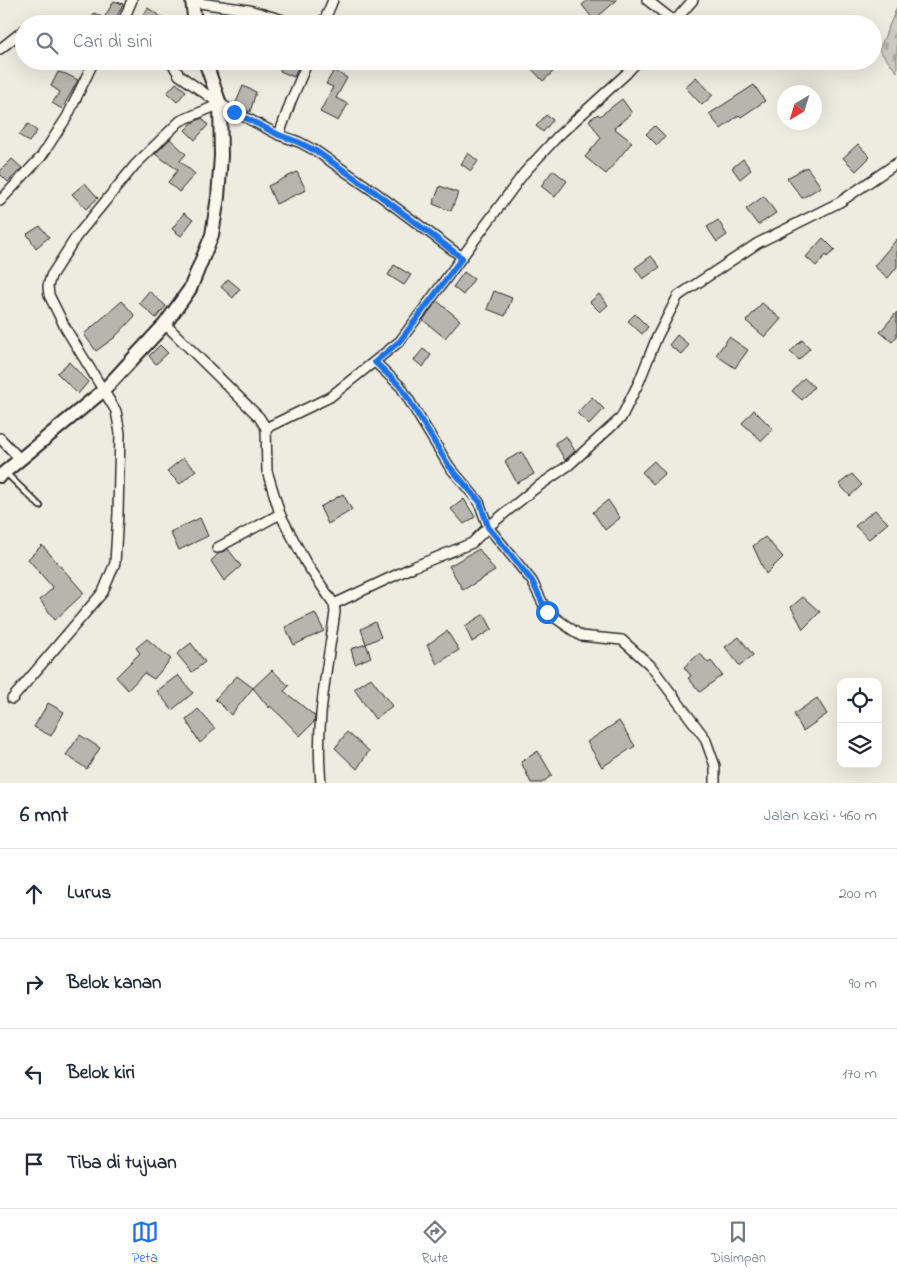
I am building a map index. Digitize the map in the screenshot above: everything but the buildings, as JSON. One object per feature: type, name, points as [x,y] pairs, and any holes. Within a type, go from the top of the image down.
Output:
[{"type":"street","points":[[126,15],[132,0]]},
{"type":"street","points":[[326,15],[333,0]]},
{"type":"street","points":[[646,0],[664,15]]},
{"type":"street","points":[[680,15],[693,0]]},
{"type":"street","points":[[194,15],[192,1],[249,10],[266,15]]},
{"type":"street","points":[[0,49],[15,37]]},
{"type":"street","points":[[0,201],[41,157],[67,117],[90,70]]},
{"type":"street","points":[[176,70],[179,75],[220,104],[279,135],[316,151],[341,167],[462,258]]},
{"type":"street","points":[[2,474],[104,390],[165,324],[190,290],[212,235],[218,197],[221,156],[220,104],[208,70]]},
{"type":"street","points":[[279,135],[290,101],[304,70]]},
{"type":"street","points":[[266,428],[330,397],[400,341],[524,173],[558,136],[630,70]]},
{"type":"street","points":[[12,699],[103,592],[115,562],[120,433],[116,411],[66,329],[49,295],[48,286],[51,276],[76,237],[135,165],[180,121],[220,104]]},
{"type":"street","points":[[334,604],[472,543],[488,527],[533,490],[568,465],[621,418],[639,382],[657,337],[678,296],[758,243],[840,202],[897,164]]},
{"type":"street","points":[[165,324],[260,416],[266,428],[268,471],[280,514],[306,563],[334,604],[335,617],[321,701],[319,758],[321,783]]},
{"type":"street","points":[[375,362],[401,387],[449,466],[480,502],[488,527],[532,581],[547,612],[580,636],[622,640],[650,665],[704,738],[714,766],[715,783]]},
{"type":"street","points":[[0,438],[20,459]]},
{"type":"street","points":[[216,548],[280,514]]},
{"type":"lane","points":[[2,474],[40,506]]},
{"type":"green space","points":[[897,7],[897,72],[882,54],[882,43]]},
{"type":"route","points":[[234,112],[316,151],[341,167],[462,258],[400,341],[375,362],[401,387],[449,466],[480,502],[488,527],[532,581],[547,612]]}]
